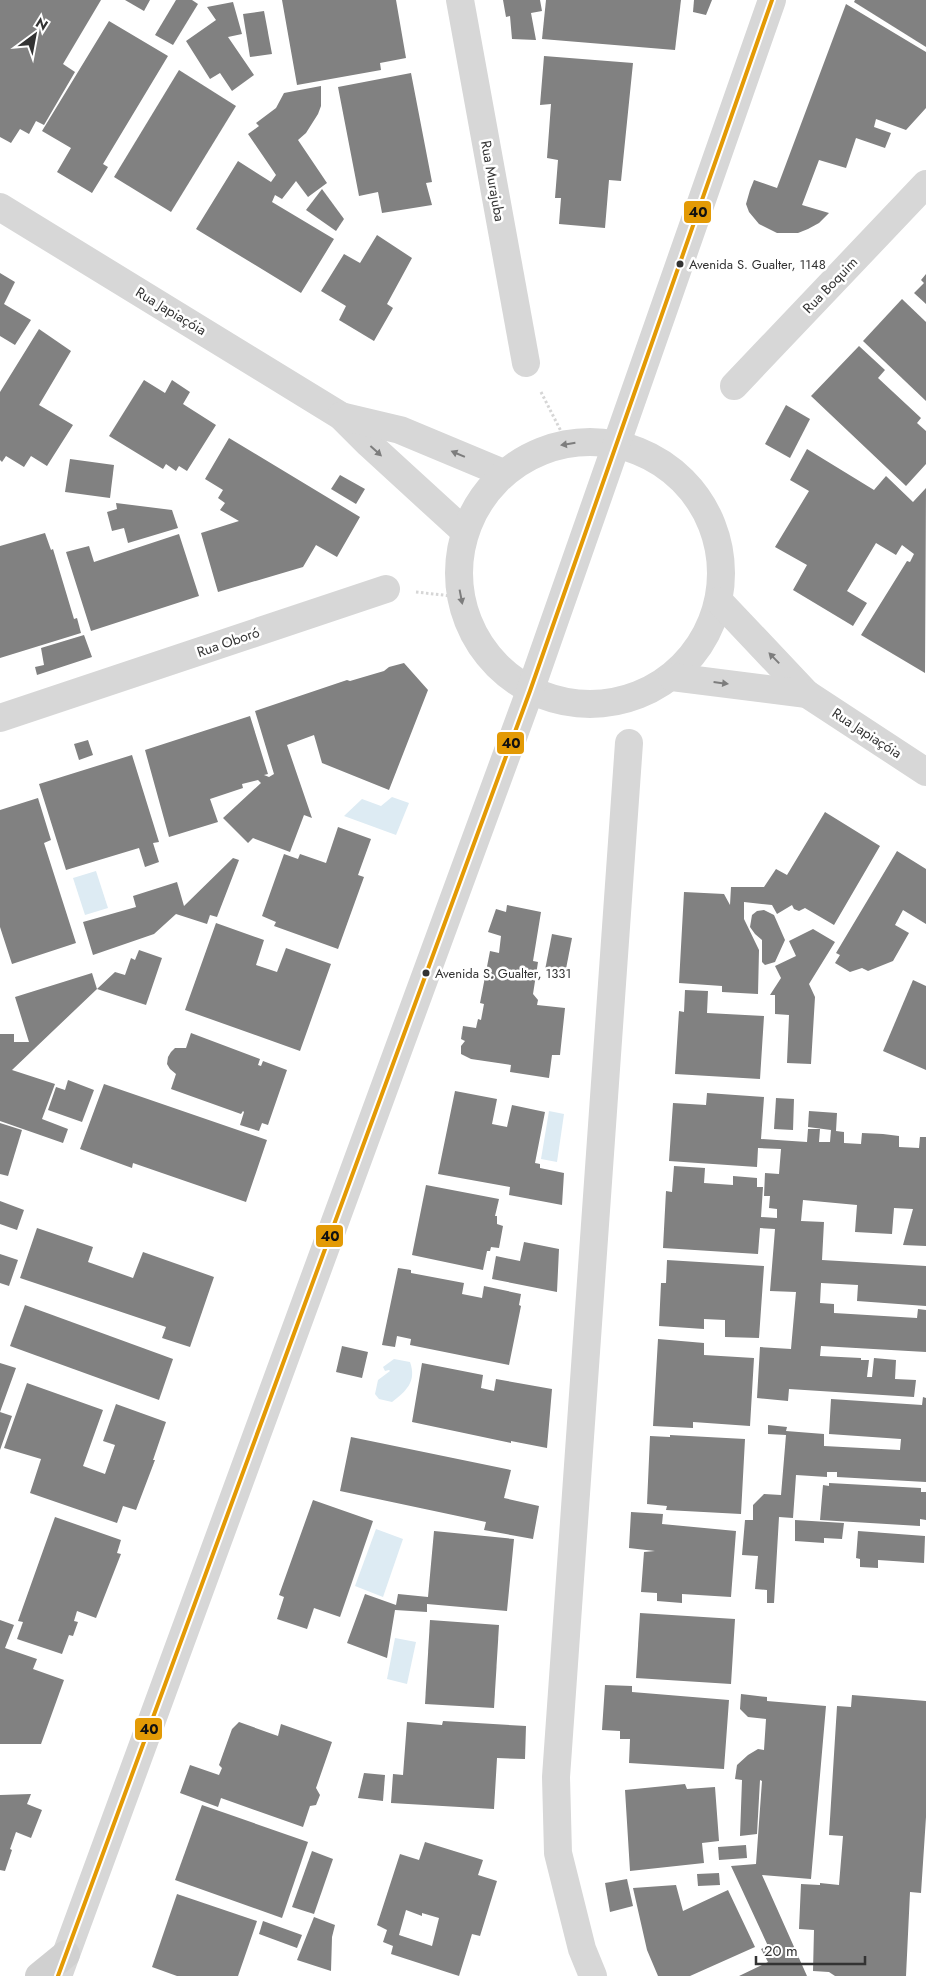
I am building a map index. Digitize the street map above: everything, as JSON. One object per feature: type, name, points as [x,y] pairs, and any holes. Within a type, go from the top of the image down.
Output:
[{"type":"main road","points":[[39,1976],[62,1965]]},
{"type":"street","name":"Rua Murajuba","points":[[460,0],[526,363]]},
{"type":"street","points":[[62,1965],[530,691],[772,0]]},
{"type":"street","name":"Rua Boquim","points":[[734,386],[926,184]]},
{"type":"street","name":"Rua Japiaçóia","points":[[0,207],[341,416],[464,531]]},
{"type":"street","name":"Rua Japiaçóia","points":[[341,416],[400,430],[503,474]]},
{"type":"street","points":[[567,443],[617,444],[649,456],[678,476],[700,502],[715,533],[719,550],[722,566],[719,601],[702,643],[672,677],[640,696],[603,705],[566,703],[530,691],[497,668],[473,636],[460,598],[458,564],[464,531],[479,500],[503,474],[533,454],[567,443]]},
{"type":"street","name":"Rua Oboró","points":[[0,718],[386,589]]},
{"type":"street","name":"Rua Japiaçóia","points":[[719,601],[807,694],[926,772]]},
{"type":"street","name":"Rua Japiaçóia","points":[[672,677],[807,694]]},
{"type":"street","points":[[593,1976],[582,1949],[558,1853],[556,1777],[629,743]]},
{"type":"path","points":[[526,363],[567,443]]},
{"type":"path","points":[[386,589],[460,598]]},
{"type":"shaded area","points":[[392,797],[409,803],[396,835],[344,816],[362,799],[381,806]]},
{"type":"shaded area","points":[[96,871],[108,908],[85,915],[73,878]]},
{"type":"shaded area","points":[[549,1111],[564,1114],[557,1162],[541,1159]]},
{"type":"shaded area","points":[[394,1359],[410,1362],[412,1375],[406,1390],[392,1402],[379,1399],[375,1394],[378,1380],[390,1371],[385,1371],[383,1367]]},
{"type":"shaded area","points":[[376,1529],[403,1539],[383,1597],[355,1586]]},
{"type":"shaded area","points":[[395,1638],[416,1642],[407,1684],[387,1679]]},
{"type":"building","points":[[0,0],[101,0],[63,64],[75,72],[44,125],[36,121],[29,134],[20,129],[11,143],[0,137]]},
{"type":"building","points":[[125,0],[150,0],[144,11]]},
{"type":"building","points":[[176,0],[192,0],[198,4],[173,45],[155,35]]},
{"type":"building","points":[[282,0],[396,0],[406,58],[380,63],[381,70],[297,85]]},
{"type":"building","points":[[503,0],[540,0],[542,11],[531,13],[536,40],[512,39],[510,16],[506,17]]},
{"type":"building","points":[[546,0],[681,0],[675,50],[542,39]]},
{"type":"building","points":[[694,0],[712,0],[706,15],[693,12]]},
{"type":"building","points":[[855,0],[926,0],[926,47],[854,2]]},
{"type":"building","points":[[233,2],[242,34],[228,37],[254,75],[232,91],[220,73],[210,79],[186,41],[216,20],[207,7]]},
{"type":"building","points":[[846,4],[926,52],[926,108],[906,130],[876,119],[874,127],[891,133],[885,148],[856,138],[846,168],[819,160],[802,205],[829,213],[819,223],[798,233],[777,233],[759,224],[749,212],[746,204],[750,190],[754,180],[777,188]]},
{"type":"building","points":[[264,11],[272,54],[250,57],[243,14]]},
{"type":"building","points":[[109,21],[168,56],[103,164],[108,167],[92,193],[57,172],[71,148],[42,131]]},
{"type":"building","points":[[544,56],[633,63],[621,181],[609,180],[605,228],[559,224],[561,198],[555,198],[558,160],[547,158],[551,104],[540,105]]},
{"type":"building","points":[[179,70],[236,106],[171,212],[114,177]]},
{"type":"building","points":[[411,73],[432,182],[426,183],[432,205],[382,213],[378,192],[359,196],[338,87]]},
{"type":"building","points":[[321,86],[321,106],[318,114],[306,133],[298,140],[327,183],[308,197],[296,181],[282,199],[275,195],[272,202],[334,239],[301,293],[196,229],[238,161],[271,182],[276,175],[248,134],[259,126],[256,123],[276,108],[284,93]]},
{"type":"building","points":[[322,189],[344,219],[336,231],[306,210]]},
{"type":"building","points":[[377,235],[412,258],[387,304],[393,308],[374,341],[339,320],[346,306],[321,291],[344,254],[360,263]]},
{"type":"building","points":[[0,273],[15,282],[4,304],[31,320],[15,345],[0,336]]},
{"type":"building","points":[[926,274],[926,304],[914,293],[924,283],[921,280]]},
{"type":"building","points":[[902,299],[926,322],[926,401],[863,341]]},
{"type":"building","points":[[39,329],[71,351],[39,405],[73,425],[47,466],[31,456],[24,467],[6,456],[2,462],[0,460],[0,392]]},
{"type":"building","points":[[859,346],[885,370],[878,378],[921,418],[917,423],[926,431],[926,464],[906,486],[811,396]]},
{"type":"building","points":[[144,380],[165,393],[172,380],[190,392],[183,404],[216,425],[187,471],[179,466],[176,471],[166,464],[163,469],[109,436]]},
{"type":"building","points":[[786,405],[810,419],[790,458],[765,444]]},
{"type":"building","points":[[229,438],[360,517],[337,557],[316,545],[303,567],[218,592],[201,533],[239,521],[220,510],[225,503],[218,498],[223,490],[205,479]]},
{"type":"building","points":[[807,449],[874,490],[886,476],[913,502],[926,488],[925,673],[861,635],[907,561],[910,562],[914,554],[902,545],[896,555],[876,543],[847,591],[867,603],[853,626],[793,590],[807,565],[775,547],[809,491],[790,480]]},
{"type":"building","points":[[70,459],[114,465],[110,498],[65,492]]},
{"type":"building","points":[[340,475],[365,489],[356,504],[331,489]]},
{"type":"building","points":[[116,503],[172,510],[178,528],[128,543],[124,528],[112,531],[107,512],[117,509]]},
{"type":"building","points":[[45,533],[51,550],[53,549],[74,619],[77,618],[81,633],[0,658],[0,546]]},
{"type":"building","points":[[179,534],[199,596],[91,631],[66,552],[89,546],[94,562]]},
{"type":"building","points":[[84,635],[92,657],[37,675],[35,667],[44,665],[41,648]]},
{"type":"building","points":[[404,663],[428,690],[389,790],[322,763],[314,735],[287,745],[312,818],[304,815],[290,852],[253,838],[248,843],[223,818],[261,783],[258,780],[242,784],[243,788],[210,799],[218,822],[169,837],[145,750],[250,716],[268,774],[264,775],[269,777],[274,774],[255,711]]},
{"type":"building","points":[[88,740],[93,755],[79,760],[74,744]]},
{"type":"building","points":[[132,755],[159,842],[153,843],[159,862],[145,867],[139,848],[66,870],[39,784]]},
{"type":"building","points":[[38,798],[51,840],[44,843],[76,943],[12,964],[0,927],[0,810]]},
{"type":"building","points":[[825,812],[880,846],[834,925],[805,908],[799,911],[794,909],[792,905],[777,914],[772,905],[744,902],[744,919],[759,950],[758,994],[722,992],[722,986],[679,983],[684,892],[724,894],[730,905],[731,887],[764,887],[776,869],[787,875]]},
{"type":"building","points":[[338,827],[371,839],[358,875],[364,877],[338,949],[274,926],[276,922],[262,916],[284,854],[298,859],[300,854],[326,863]]},
{"type":"building","points":[[897,851],[926,869],[926,924],[903,910],[895,925],[909,933],[893,961],[868,971],[862,968],[850,972],[835,963],[840,955],[836,953]]},
{"type":"building","points":[[233,858],[239,860],[217,917],[210,915],[207,924],[176,914],[154,934],[93,955],[83,922],[136,907],[133,896],[177,882],[184,906]]},
{"type":"building","points":[[507,905],[541,912],[533,961],[538,962],[533,994],[538,1000],[537,1005],[565,1008],[560,1055],[552,1055],[549,1078],[510,1072],[511,1065],[471,1059],[461,1054],[461,1046],[465,1041],[461,1039],[463,1026],[476,1028],[478,1019],[481,1020],[484,1004],[480,1003],[490,951],[499,953],[501,936],[488,932],[496,909],[506,912]]},
{"type":"building","points":[[764,910],[774,915],[785,940],[775,962],[765,965],[762,962],[762,940],[750,927],[752,915],[757,911]]},
{"type":"building","points":[[216,923],[264,940],[256,965],[277,972],[286,948],[331,964],[300,1051],[185,1010]]},
{"type":"building","points":[[813,929],[835,942],[809,984],[815,997],[811,1064],[787,1063],[789,1015],[775,1014],[775,995],[770,995],[781,978],[775,966],[796,956],[789,941]]},
{"type":"building","points":[[552,934],[572,938],[565,974],[545,970]]},
{"type":"building","points":[[139,950],[162,958],[146,1005],[97,989],[115,972],[125,975],[131,958],[135,960]]},
{"type":"building","points":[[92,973],[97,989],[12,1070],[55,1084],[42,1119],[68,1129],[63,1143],[0,1121],[0,1034],[14,1034],[14,1042],[29,1042],[15,997]]},
{"type":"building","points":[[913,980],[926,986],[926,1070],[883,1051]]},
{"type":"building","points":[[685,990],[708,991],[707,1013],[764,1016],[760,1079],[675,1074],[679,1011],[684,1012]]},
{"type":"building","points":[[191,1033],[260,1059],[258,1065],[261,1066],[263,1061],[287,1070],[268,1125],[262,1123],[259,1131],[240,1125],[243,1111],[241,1114],[171,1089],[176,1074],[167,1064],[168,1057],[175,1048],[186,1048]]},
{"type":"building","points":[[68,1080],[94,1090],[82,1122],[48,1110],[56,1087],[65,1090]]},
{"type":"building","points":[[104,1084],[267,1140],[246,1202],[133,1163],[132,1168],[80,1149]]},
{"type":"building","points":[[455,1091],[497,1099],[492,1124],[507,1127],[512,1105],[545,1112],[535,1163],[540,1164],[540,1168],[564,1173],[562,1205],[509,1195],[510,1187],[438,1174]]},
{"type":"building","points":[[707,1093],[764,1097],[761,1139],[807,1142],[808,1129],[820,1129],[819,1142],[830,1142],[831,1130],[808,1127],[809,1111],[837,1113],[836,1131],[844,1132],[844,1143],[861,1144],[862,1133],[883,1134],[899,1136],[899,1147],[919,1148],[920,1137],[926,1137],[926,1246],[903,1245],[913,1209],[894,1208],[892,1234],[855,1232],[857,1205],[803,1200],[801,1221],[824,1222],[822,1260],[926,1266],[926,1306],[857,1301],[858,1285],[821,1283],[820,1303],[834,1304],[834,1313],[917,1318],[918,1309],[926,1310],[926,1352],[821,1346],[820,1356],[869,1360],[867,1377],[872,1377],[874,1358],[896,1360],[895,1379],[916,1380],[914,1397],[789,1389],[788,1401],[757,1398],[760,1347],[791,1349],[796,1292],[770,1291],[775,1229],[760,1228],[758,1254],[663,1248],[666,1191],[672,1192],[674,1166],[705,1168],[704,1183],[733,1185],[733,1176],[757,1178],[757,1187],[763,1187],[761,1217],[777,1218],[777,1209],[769,1208],[770,1196],[764,1196],[765,1173],[779,1174],[781,1149],[758,1148],[757,1167],[669,1161],[673,1103],[706,1105]]},
{"type":"building","points":[[776,1098],[794,1099],[793,1130],[774,1129]]},
{"type":"building","points":[[0,1123],[22,1130],[8,1176],[0,1174]]},
{"type":"building","points":[[426,1185],[499,1199],[495,1216],[497,1216],[497,1224],[503,1226],[499,1248],[491,1247],[490,1251],[487,1251],[483,1270],[412,1255]]},
{"type":"building","points":[[0,1201],[24,1210],[17,1230],[0,1224]]},
{"type":"building","points":[[37,1228],[93,1247],[88,1262],[133,1278],[143,1252],[214,1277],[190,1347],[162,1338],[166,1327],[20,1278]]},
{"type":"building","points":[[524,1242],[559,1249],[557,1292],[492,1279],[496,1256],[520,1261]]},
{"type":"building","points":[[0,1254],[18,1260],[9,1286],[0,1283]]},
{"type":"building","points":[[667,1260],[764,1266],[759,1338],[725,1337],[725,1320],[704,1319],[704,1329],[659,1326],[661,1283],[666,1283]]},
{"type":"building","points":[[398,1268],[411,1270],[411,1273],[464,1283],[462,1294],[482,1298],[484,1286],[521,1294],[519,1305],[521,1306],[509,1365],[410,1345],[411,1339],[397,1336],[395,1347],[382,1345]]},
{"type":"building","points":[[25,1305],[173,1359],[159,1400],[10,1346]]},
{"type":"building","points":[[658,1339],[704,1343],[704,1355],[754,1358],[750,1426],[693,1422],[693,1428],[653,1426]]},
{"type":"building","points":[[342,1346],[368,1352],[362,1378],[336,1372]]},
{"type":"building","points":[[0,1363],[16,1368],[0,1412]]},
{"type":"building","points":[[422,1363],[483,1375],[481,1388],[494,1391],[496,1379],[552,1389],[547,1448],[511,1441],[511,1443],[412,1422]]},
{"type":"building","points":[[27,1383],[103,1410],[83,1466],[105,1474],[115,1445],[103,1441],[116,1404],[166,1422],[153,1460],[155,1460],[136,1510],[123,1506],[117,1523],[30,1493],[41,1459],[4,1448]]},
{"type":"building","points":[[923,1397],[926,1398],[926,1482],[837,1477],[837,1472],[827,1472],[827,1477],[796,1475],[793,1518],[779,1517],[774,1603],[767,1603],[767,1590],[755,1589],[758,1556],[742,1555],[745,1520],[753,1520],[753,1505],[764,1494],[781,1495],[786,1435],[768,1434],[768,1425],[787,1427],[786,1431],[824,1434],[824,1446],[900,1450],[901,1439],[829,1434],[831,1399],[922,1405]]},
{"type":"building","points":[[0,1412],[12,1416],[0,1450]]},
{"type":"building","points":[[670,1435],[745,1439],[741,1514],[666,1510],[667,1506],[647,1504],[650,1436],[670,1437]]},
{"type":"building","points":[[351,1437],[511,1470],[504,1498],[539,1506],[533,1539],[484,1530],[486,1522],[340,1491]]},
{"type":"building","points":[[829,1483],[921,1488],[921,1492],[926,1492],[926,1520],[920,1519],[920,1526],[820,1520],[823,1485],[829,1486]]},
{"type":"building","points":[[313,1500],[373,1521],[340,1617],[314,1608],[307,1629],[277,1619],[284,1597],[279,1595]]},
{"type":"building","points":[[631,1512],[663,1514],[662,1524],[736,1531],[731,1597],[682,1594],[682,1603],[657,1601],[657,1593],[641,1592],[644,1552],[655,1551],[629,1548]]},
{"type":"building","points":[[55,1517],[121,1540],[117,1553],[121,1554],[96,1618],[77,1611],[74,1621],[78,1622],[73,1636],[69,1635],[62,1654],[17,1639],[23,1622],[18,1621]]},
{"type":"building","points":[[795,1520],[844,1523],[842,1539],[824,1538],[824,1543],[795,1541]]},
{"type":"building","points":[[434,1531],[514,1539],[507,1611],[427,1604],[427,1612],[395,1610],[387,1658],[347,1643],[365,1594],[396,1605],[398,1594],[428,1597]]},
{"type":"building","points":[[858,1531],[925,1536],[924,1563],[878,1560],[878,1568],[860,1567],[860,1559],[856,1558]]},
{"type":"building","points":[[640,1613],[735,1619],[731,1684],[636,1678]]},
{"type":"building","points":[[0,1620],[14,1625],[5,1648],[37,1659],[33,1669],[64,1680],[41,1744],[0,1744]]},
{"type":"building","points":[[430,1620],[499,1625],[494,1708],[425,1704]]},
{"type":"building","points":[[605,1685],[632,1686],[632,1692],[729,1700],[724,1769],[629,1763],[630,1739],[620,1739],[620,1731],[602,1730]]},
{"type":"building","points":[[741,1694],[767,1697],[767,1701],[826,1706],[811,1879],[762,1875],[807,1976],[739,1976],[768,1962],[761,1949],[768,1946],[731,1866],[756,1864],[762,1781],[760,1780],[757,1834],[740,1836],[742,1780],[735,1779],[737,1765],[758,1749],[764,1750],[766,1719],[748,1717],[740,1709]]},
{"type":"building","points":[[852,1695],[926,1701],[926,1817],[921,1893],[910,1892],[906,1976],[835,1976],[829,1972],[813,1971],[814,1930],[799,1929],[801,1884],[839,1885],[843,1836],[829,1835],[837,1706],[851,1707]]},
{"type":"building","points":[[443,1721],[526,1726],[525,1759],[497,1758],[494,1809],[391,1803],[393,1774],[403,1775],[407,1722],[442,1725]]},
{"type":"building","points":[[239,1722],[278,1736],[281,1724],[332,1742],[316,1788],[320,1795],[316,1805],[310,1806],[303,1827],[221,1798],[218,1807],[180,1793],[190,1765],[219,1775],[222,1768],[219,1765],[232,1729]]},
{"type":"building","points":[[364,1773],[385,1775],[383,1801],[358,1798]]},
{"type":"building","points":[[685,1784],[687,1789],[715,1787],[719,1841],[702,1843],[704,1863],[630,1871],[625,1790]]},
{"type":"building","points":[[31,1794],[27,1804],[42,1810],[31,1838],[16,1832],[5,1871],[0,1870],[0,1795]]},
{"type":"building","points":[[202,1805],[308,1842],[282,1918],[175,1880]]},
{"type":"building","points":[[425,1842],[483,1860],[478,1875],[497,1881],[480,1936],[472,1934],[459,1976],[391,1954],[393,1946],[383,1942],[387,1930],[377,1925],[400,1854],[419,1860]],"holes":[[[406,1910],[422,1916],[422,1913],[439,1918],[432,1946],[399,1935]]]},
{"type":"building","points":[[746,1845],[747,1858],[719,1860],[718,1847]]},
{"type":"building","points":[[312,1851],[333,1859],[314,1914],[292,1907]]},
{"type":"building","points":[[719,1873],[720,1885],[698,1886],[697,1874]]},
{"type":"building","points":[[627,1879],[633,1906],[610,1912],[605,1883]]},
{"type":"building","points":[[676,1885],[683,1911],[728,1890],[755,1947],[690,1976],[658,1976],[647,1950],[633,1888]]},
{"type":"building","points":[[177,1894],[257,1921],[238,1976],[177,1976],[152,1967]]},
{"type":"building","points":[[314,1917],[335,1925],[332,1937],[331,1971],[297,1960]]},
{"type":"building","points":[[263,1921],[302,1935],[297,1948],[259,1934]]},
{"type":"transit line","name":"40","points":[[58,1976],[530,691],[772,0]]},
{"type":"place","name":"Avenida S. Gualter, 1148","points":[[680,264]]},
{"type":"place","name":"Avenida S. Gualter, 1331","points":[[426,973]]}]
